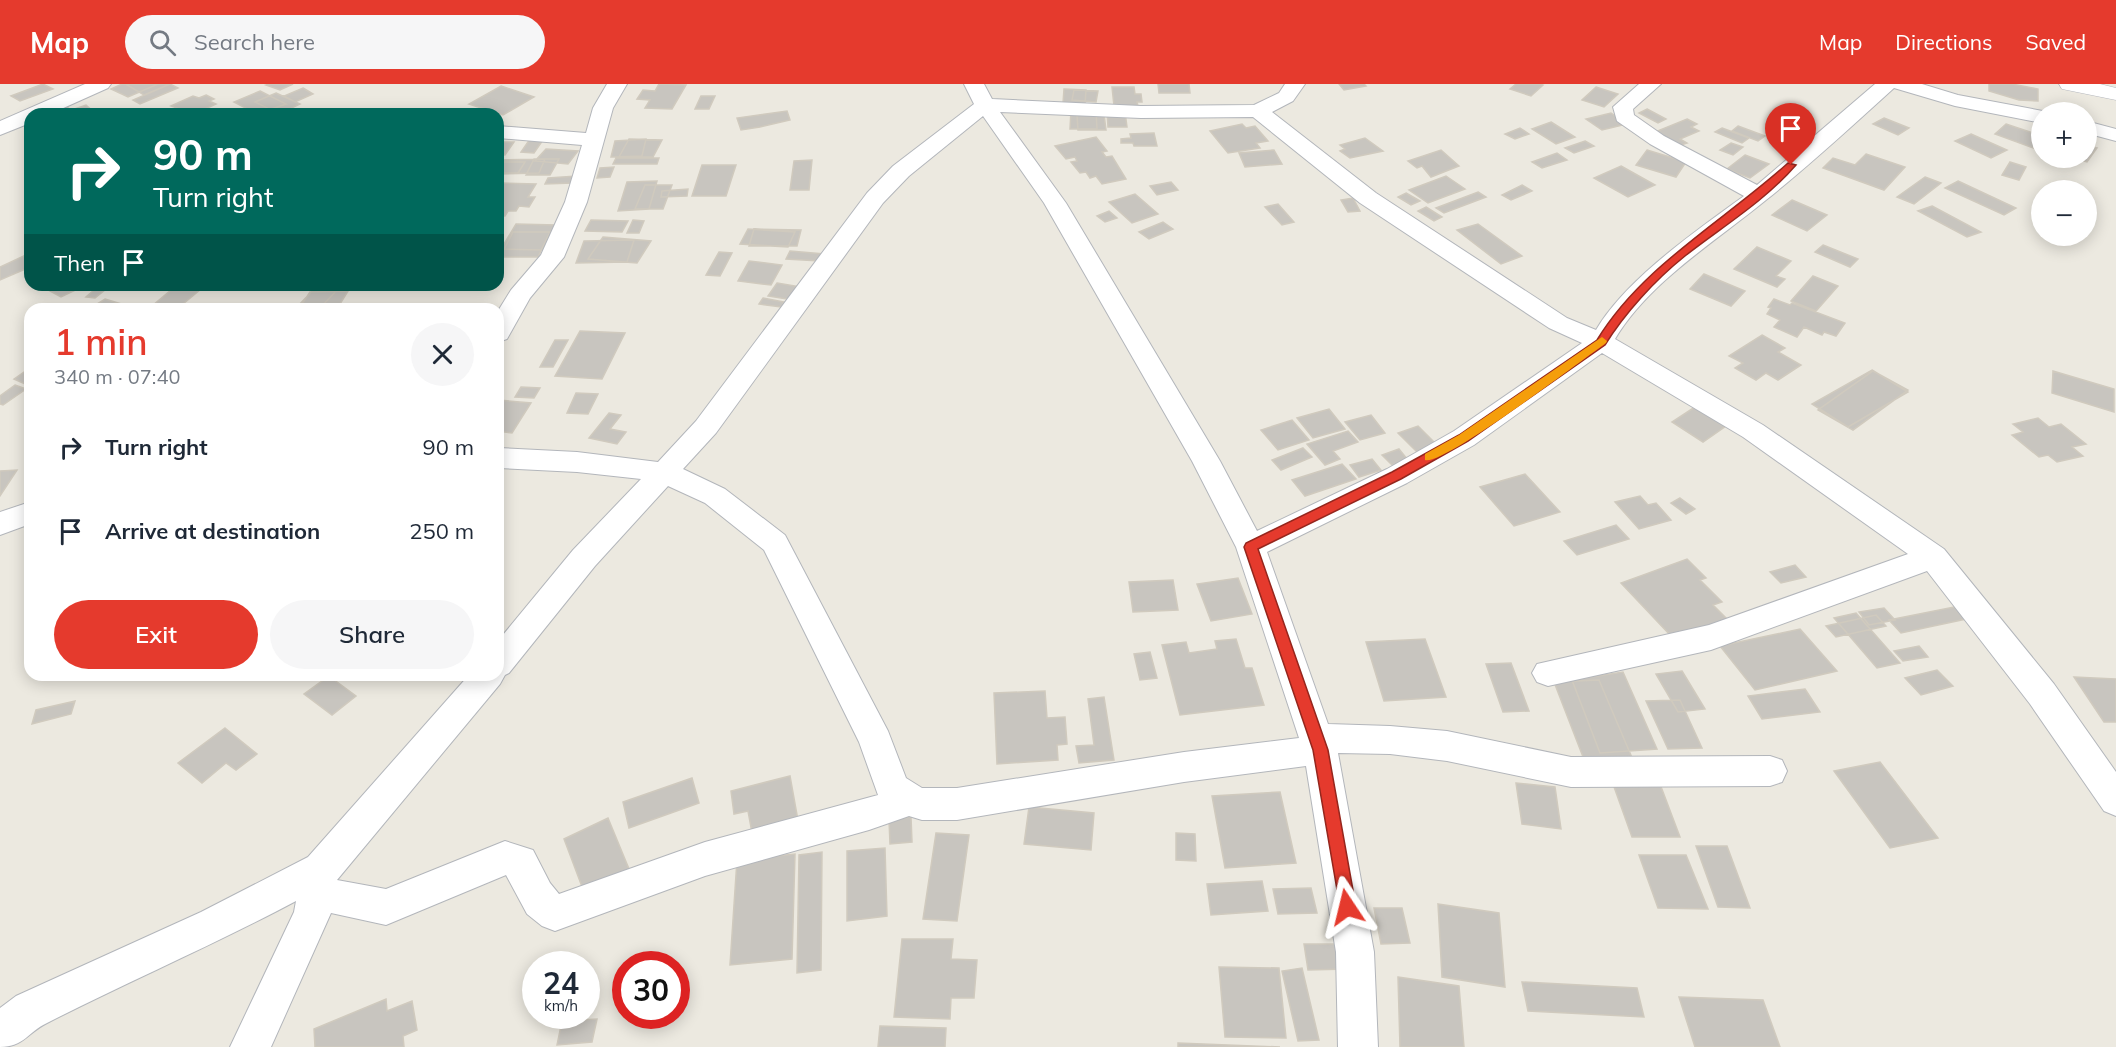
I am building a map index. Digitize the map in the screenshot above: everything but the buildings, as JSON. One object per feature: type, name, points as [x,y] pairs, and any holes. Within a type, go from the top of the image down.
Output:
[{"type":"street","points":[[48,108],[101,84]]},
{"type":"street","points":[[504,323],[519,296],[552,257],[576,202],[603,108],[617,84]]},
{"type":"street","points":[[979,94],[1140,112],[1257,111],[1286,98],[1295,84]]},
{"type":"street","points":[[1652,84],[1623,107],[1624,117],[1657,140],[1759,195]]},
{"type":"street","points":[[1251,547],[1397,476],[1464,438],[1601,342],[1614,320],[1678,256],[1759,195],[1887,84]]},
{"type":"street","points":[[1901,84],[1955,100],[2031,115]]},
{"type":"street","points":[[2070,84],[2116,94]]},
{"type":"street","points":[[504,657],[584,558],[706,427],[875,198],[979,94]]},
{"type":"street","points":[[979,94],[1055,203],[1206,461],[1251,547],[1318,744],[1355,952],[1358,1047]]},
{"type":"street","points":[[1257,111],[1368,198],[1467,265],[1558,323],[1601,342],[1753,431],[1933,557],[2042,694],[2116,800]]},
{"type":"street","points":[[0,129],[24,118]]},
{"type":"street","points":[[2097,131],[2116,135]]},
{"type":"street","points":[[504,133],[592,140]]},
{"type":"street","points":[[504,458],[577,462],[663,472],[715,496],[775,543],[876,741],[892,788],[909,800],[934,805],[957,804],[1318,744],[1390,740],[1447,746],[1571,772],[1770,771]]},
{"type":"street","points":[[0,524],[24,514]]},
{"type":"street","points":[[1548,673],[1712,638],[1933,557]]},
{"type":"street","points":[[0,1033],[30,1010],[214,925],[319,880],[484,681]]},
{"type":"street","points":[[319,880],[345,900],[386,908],[505,858],[520,862],[528,874],[533,893],[555,913],[705,859],[869,814],[909,800]]},
{"type":"street","points":[[250,1047],[312,914],[319,880]]},
{"type":"slow traffic","points":[[1429,457],[1464,438],[1602,341]]},
{"type":"route","points":[[1347,907],[1320,750],[1251,547],[1397,476],[1464,438],[1601,342],[1614,320],[1678,256],[1759,195],[1791,165]]}]
